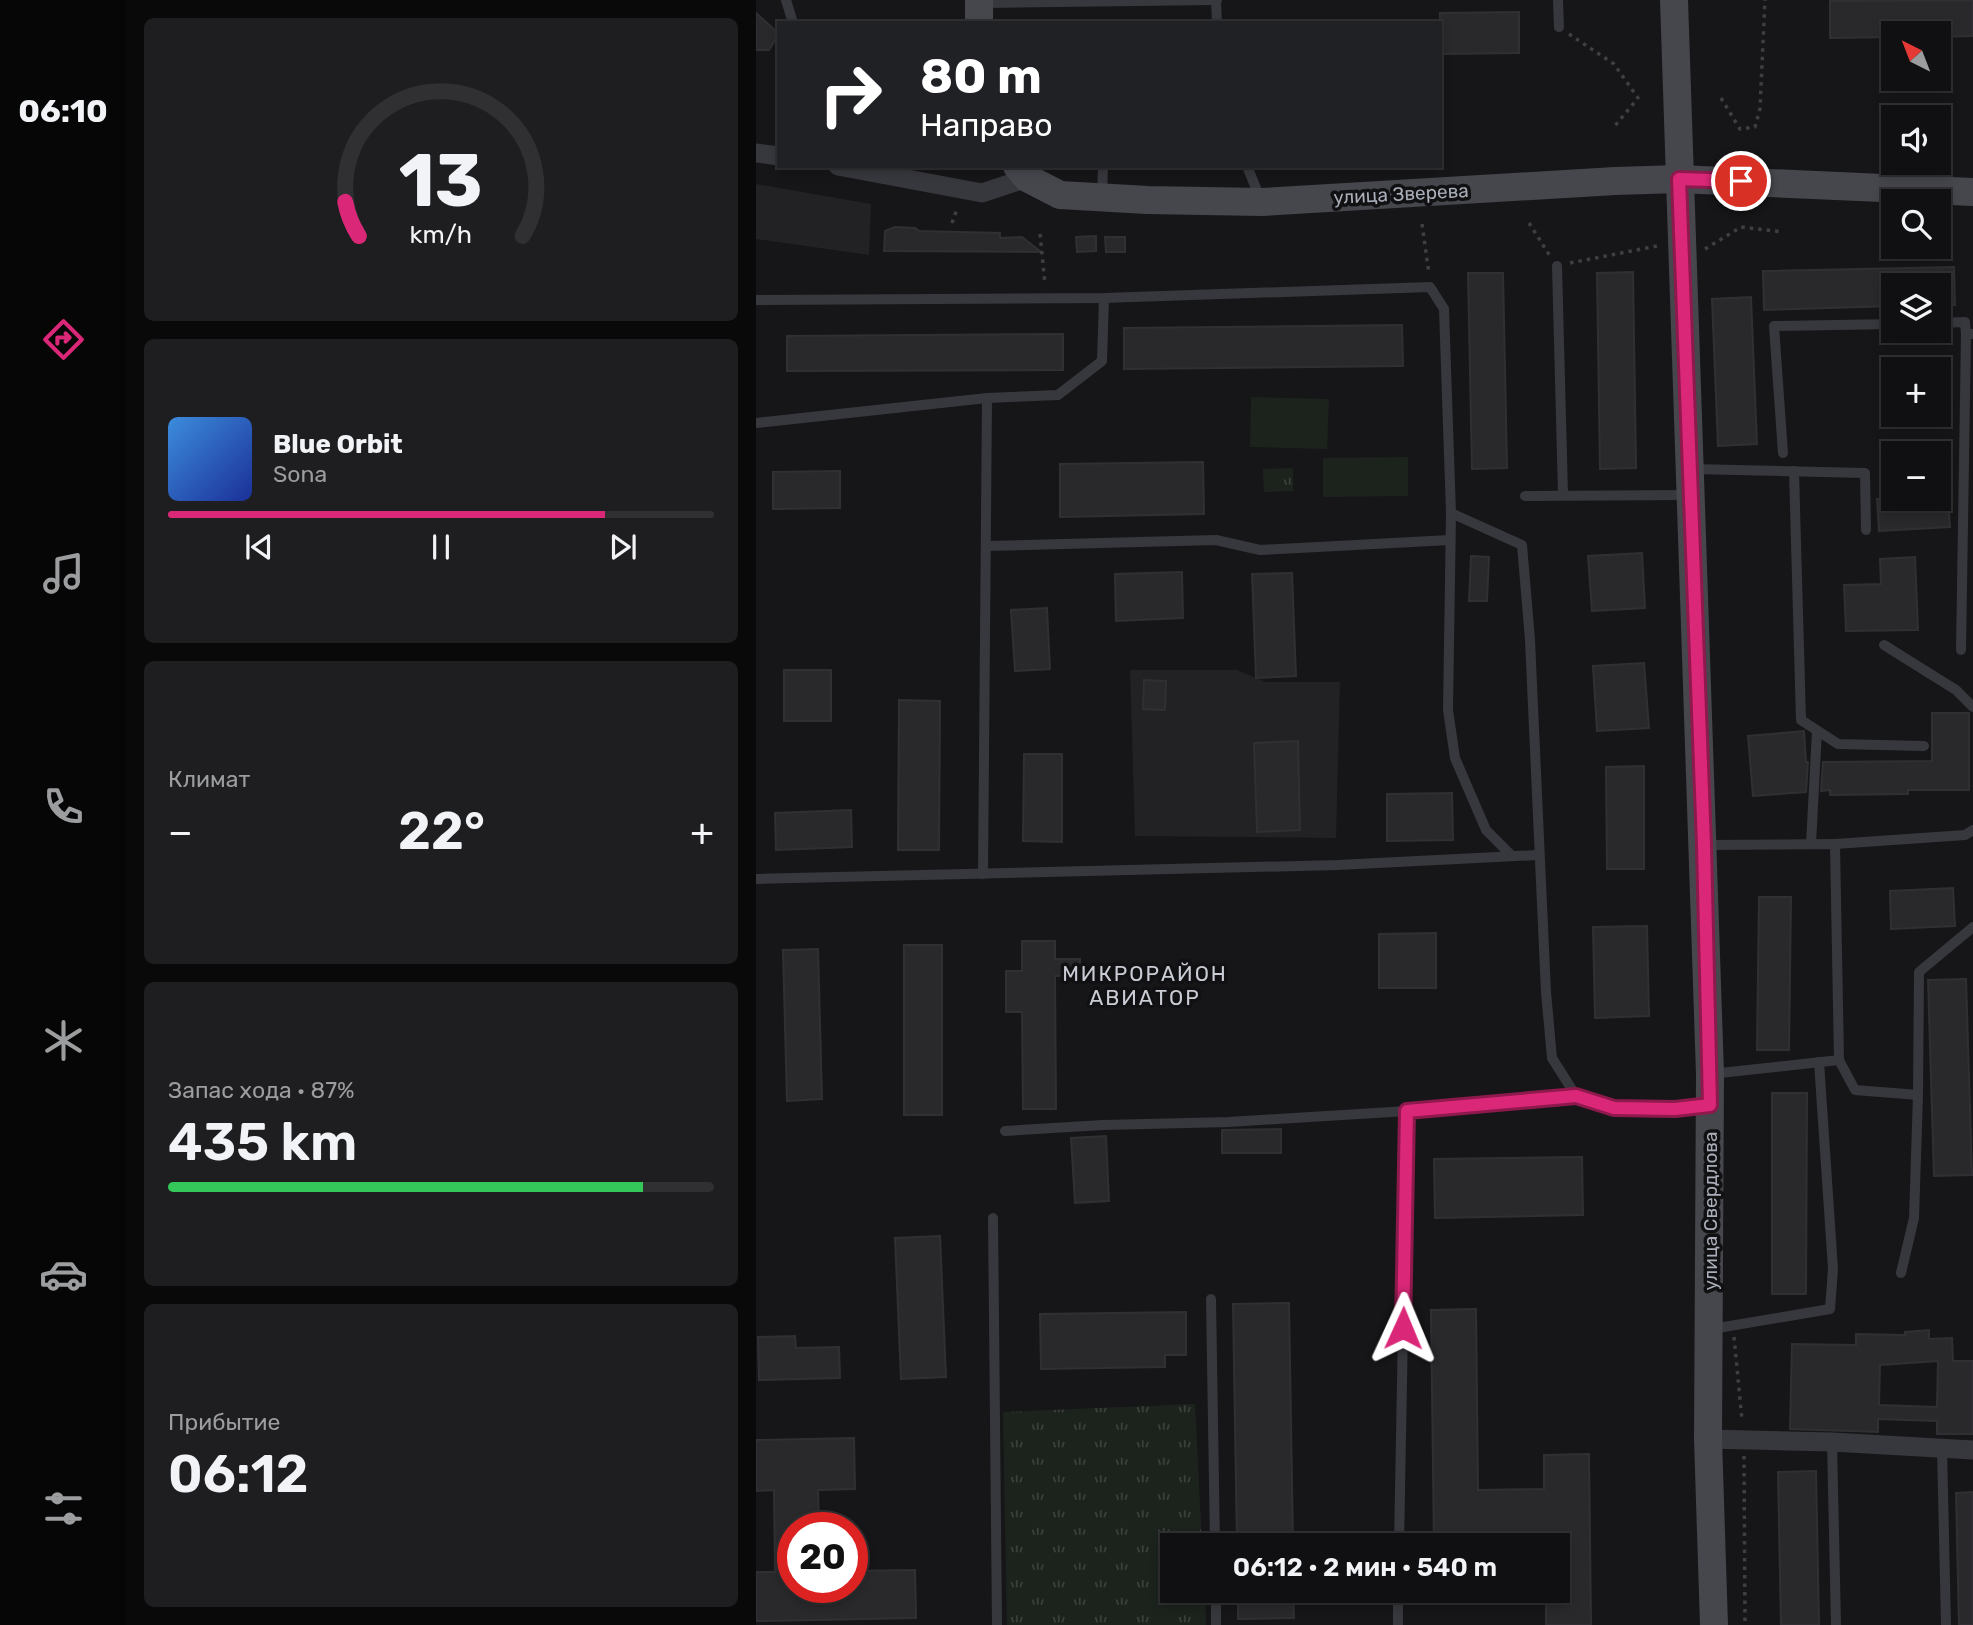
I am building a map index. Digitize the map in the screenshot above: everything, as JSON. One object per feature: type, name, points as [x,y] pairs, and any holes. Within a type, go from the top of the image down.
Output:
[{"type":"main road","name":"улица Свердлова","points":[[1674,0],[1710,1074],[1708,1439],[1714,1625]]},
{"type":"main road","name":"улица Зверева","points":[[1022,172],[1060,195],[1147,200],[1262,202],[1679,179],[1973,192]]},
{"type":"street","points":[[756,153],[777,156]]},
{"type":"street","name":"улица Зверева","points":[[849,168],[982,193],[1022,172]]},
{"type":"street","points":[[1708,1439],[1832,1442],[1973,1450]]},
{"type":"lane","points":[[786,0],[792,21]]},
{"type":"lane","points":[[979,9],[1061,1],[1217,0],[1217,21]]},
{"type":"lane","points":[[1558,0],[1559,27]]},
{"type":"lane","points":[[1102,197],[1103,168]]},
{"type":"lane","points":[[1248,168],[1262,202]]},
{"type":"lane","points":[[1557,266],[1563,494]]},
{"type":"lane","points":[[756,300],[1104,298],[1430,287],[1444,309],[1451,513],[1448,710],[1455,758],[1486,830],[1512,856]]},
{"type":"lane","points":[[756,423],[987,398],[1058,395],[1102,361],[1104,298]]},
{"type":"lane","points":[[1951,323],[1965,322],[1969,334],[1961,650]]},
{"type":"lane","points":[[1783,453],[1774,326],[1881,324]]},
{"type":"lane","points":[[983,874],[987,398]]},
{"type":"lane","points":[[1794,471],[1801,720],[1838,744],[1924,746]]},
{"type":"lane","points":[[1525,496],[1794,471],[1866,473],[1866,530]]},
{"type":"lane","points":[[1451,513],[1522,545],[1530,640],[1538,855],[1552,1058],[1576,1096]]},
{"type":"lane","points":[[986,546],[1216,540],[1260,550],[1450,540]]},
{"type":"lane","points":[[1884,645],[1956,690],[1973,707]]},
{"type":"lane","points":[[1811,844],[1817,731]]},
{"type":"lane","points":[[1704,845],[1835,844],[1965,835],[1973,831]]},
{"type":"lane","points":[[1835,844],[1839,1060],[1855,1090],[1918,1095]]},
{"type":"lane","points":[[756,879],[1338,865],[1538,855]]},
{"type":"lane","points":[[1900,1273],[1914,1218],[1919,972],[1973,927]]},
{"type":"lane","points":[[1710,1074],[1839,1060]]},
{"type":"lane","points":[[1710,1329],[1830,1309],[1833,1269],[1819,1062]]},
{"type":"lane","points":[[1005,1131],[1229,1122],[1407,1111],[1576,1096],[1614,1108],[1675,1109],[1710,1105]]},
{"type":"lane","points":[[1399,1533],[1407,1111]]},
{"type":"lane","points":[[993,1218],[997,1625]]},
{"type":"lane","points":[[1211,1299],[1215,1533]]},
{"type":"lane","points":[[1832,1442],[1836,1625]]},
{"type":"lane","points":[[1942,1448],[1946,1625]]},
{"type":"lane","points":[[1216,1603],[1216,1625]]},
{"type":"lane","points":[[1398,1603],[1398,1625]]},
{"type":"path","points":[[1721,98],[1740,129],[1755,127],[1760,110],[1765,0]]},
{"type":"path","points":[[1559,27],[1614,64],[1638,98],[1614,127]]},
{"type":"path","points":[[952,223],[957,209]]},
{"type":"path","points":[[1529,223],[1557,266],[1657,246]]},
{"type":"path","points":[[1422,224],[1430,287]]},
{"type":"path","points":[[1704,261],[1705,248],[1741,227],[1783,232]]},
{"type":"path","points":[[1040,234],[1047,298]]},
{"type":"shaded area","points":[[756,184],[871,204],[869,255],[756,239]]},
{"type":"shaded area","points":[[1130,670],[1237,670],[1266,682],[1340,682],[1336,838],[1135,836]]},
{"type":"green space","points":[[1251,397],[1329,399],[1327,449],[1250,447]]},
{"type":"green space","points":[[1408,457],[1408,496],[1323,497],[1323,458]]},
{"type":"green space","points":[[1293,468],[1293,491],[1264,492],[1263,469]]},
{"type":"green space","points":[[1195,1404],[1201,1533],[1160,1533],[1160,1603],[1205,1603],[1206,1625],[1007,1625],[1003,1412]]},
{"type":"building","points":[[1973,0],[1973,36],[1951,37],[1951,21],[1881,21],[1881,37],[1830,38],[1830,1]]},
{"type":"building","points":[[1519,12],[1519,53],[1442,54],[1440,13]]},
{"type":"building","points":[[756,13],[777,32],[777,37],[769,50],[756,50]]},
{"type":"building","points":[[895,227],[915,228],[919,231],[1000,233],[1000,238],[1022,237],[1041,252],[884,251],[885,231]]},
{"type":"building","points":[[1096,236],[1096,251],[1077,252],[1076,237]]},
{"type":"building","points":[[1105,237],[1125,237],[1125,252],[1106,252]]},
{"type":"building","points":[[1954,267],[1955,305],[1951,305],[1951,273],[1881,273],[1881,306],[1764,310],[1763,271]]},
{"type":"building","points":[[1633,272],[1636,468],[1600,469],[1597,273]]},
{"type":"building","points":[[1468,273],[1503,273],[1507,468],[1472,469]]},
{"type":"building","points":[[1751,297],[1757,444],[1718,446],[1712,299]]},
{"type":"building","points":[[1402,325],[1403,366],[1124,369],[1124,328]]},
{"type":"building","points":[[1063,334],[1063,370],[787,371],[787,336]]},
{"type":"building","points":[[1203,462],[1204,514],[1060,517],[1060,464]]},
{"type":"building","points":[[840,471],[840,508],[773,509],[773,472]]},
{"type":"building","points":[[1877,499],[1881,499],[1881,511],[1949,511],[1950,527],[1879,531]]},
{"type":"building","points":[[1642,553],[1645,608],[1592,611],[1588,556]]},
{"type":"building","points":[[1471,556],[1489,557],[1487,601],[1469,601]]},
{"type":"building","points":[[1915,557],[1918,630],[1846,631],[1844,585],[1881,584],[1880,559]]},
{"type":"building","points":[[1182,572],[1183,618],[1116,621],[1115,574]]},
{"type":"building","points":[[1292,573],[1296,676],[1256,678],[1252,574]]},
{"type":"building","points":[[1047,608],[1050,669],[1015,671],[1011,610]]},
{"type":"building","points":[[1644,663],[1649,728],[1597,731],[1593,666]]},
{"type":"building","points":[[784,670],[831,670],[831,721],[784,721]]},
{"type":"building","points":[[1144,680],[1166,681],[1165,710],[1143,709]]},
{"type":"building","points":[[899,700],[940,701],[939,850],[898,850]]},
{"type":"building","points":[[1932,713],[1969,713],[1969,790],[1908,790],[1908,794],[1830,795],[1830,790],[1821,791],[1823,762],[1932,761]]},
{"type":"building","points":[[1804,731],[1808,762],[1806,792],[1753,796],[1748,736]]},
{"type":"building","points":[[1298,741],[1300,830],[1257,832],[1254,743]]},
{"type":"building","points":[[1024,754],[1062,754],[1062,842],[1023,841]]},
{"type":"building","points":[[1644,766],[1644,869],[1607,869],[1606,767]]},
{"type":"building","points":[[1452,793],[1453,840],[1387,841],[1387,794]]},
{"type":"building","points":[[851,810],[852,847],[776,850],[775,813]]},
{"type":"building","points":[[1953,888],[1955,926],[1891,929],[1890,891]]},
{"type":"building","points":[[1759,897],[1791,897],[1789,1050],[1757,1050]]},
{"type":"building","points":[[1647,926],[1649,1016],[1595,1018],[1593,927]]},
{"type":"building","points":[[1436,933],[1436,988],[1379,988],[1379,934]]},
{"type":"building","points":[[1022,941],[1055,941],[1055,959],[1080,959],[1080,975],[1055,976],[1056,1109],[1023,1109],[1022,1012],[1006,1012],[1006,971],[1022,971]]},
{"type":"building","points":[[904,945],[942,945],[942,1115],[904,1115]]},
{"type":"building","points":[[818,949],[822,1099],[787,1101],[783,950]]},
{"type":"building","points":[[1966,979],[1972,1175],[1934,1176],[1928,980]]},
{"type":"building","points":[[1772,1093],[1807,1093],[1806,1294],[1772,1294]]},
{"type":"building","points":[[1281,1129],[1281,1153],[1222,1153],[1222,1130]]},
{"type":"building","points":[[1106,1136],[1109,1201],[1075,1203],[1071,1138]]},
{"type":"building","points":[[1582,1157],[1583,1215],[1435,1218],[1434,1159]]},
{"type":"building","points":[[940,1236],[946,1377],[901,1379],[895,1238]]},
{"type":"building","points":[[1289,1303],[1293,1533],[1237,1533],[1233,1304]]},
{"type":"building","points":[[1476,1309],[1478,1490],[1544,1489],[1544,1455],[1589,1454],[1591,1625],[1546,1625],[1546,1603],[1570,1603],[1570,1533],[1434,1533],[1431,1310]]},
{"type":"building","points":[[1186,1312],[1186,1355],[1165,1355],[1165,1367],[1041,1369],[1040,1314]]},
{"type":"building","points":[[1929,1330],[1929,1339],[1952,1338],[1953,1361],[1973,1361],[1973,1434],[1937,1434],[1937,1421],[1878,1419],[1878,1432],[1790,1429],[1792,1344],[1856,1345],[1856,1334],[1905,1335],[1905,1332]],"holes":[[[1938,1361],[1937,1407],[1879,1405],[1880,1365]]]},
{"type":"building","points":[[795,1336],[796,1348],[839,1347],[840,1378],[759,1380],[758,1337]]},
{"type":"building","points":[[854,1438],[855,1489],[818,1490],[819,1512],[777,1512],[777,1603],[868,1603],[868,1571],[915,1570],[916,1618],[756,1621],[756,1572],[775,1572],[774,1490],[756,1491],[756,1440]]},
{"type":"building","points":[[1816,1471],[1819,1625],[1781,1625],[1778,1472]]},
{"type":"building","points":[[1973,1492],[1973,1625],[1959,1625],[1956,1493]]},
{"type":"building","points":[[1238,1603],[1293,1603],[1294,1618],[1238,1619]]},
{"type":"district","name":"МИКРОРАЙОН АВИАТОР","points":[[1145,985]]},
{"type":"route","points":[[1403,1328],[1407,1111],[1576,1096],[1614,1108],[1675,1109],[1710,1105],[1704,845],[1679,179],[1741,181]]}]
